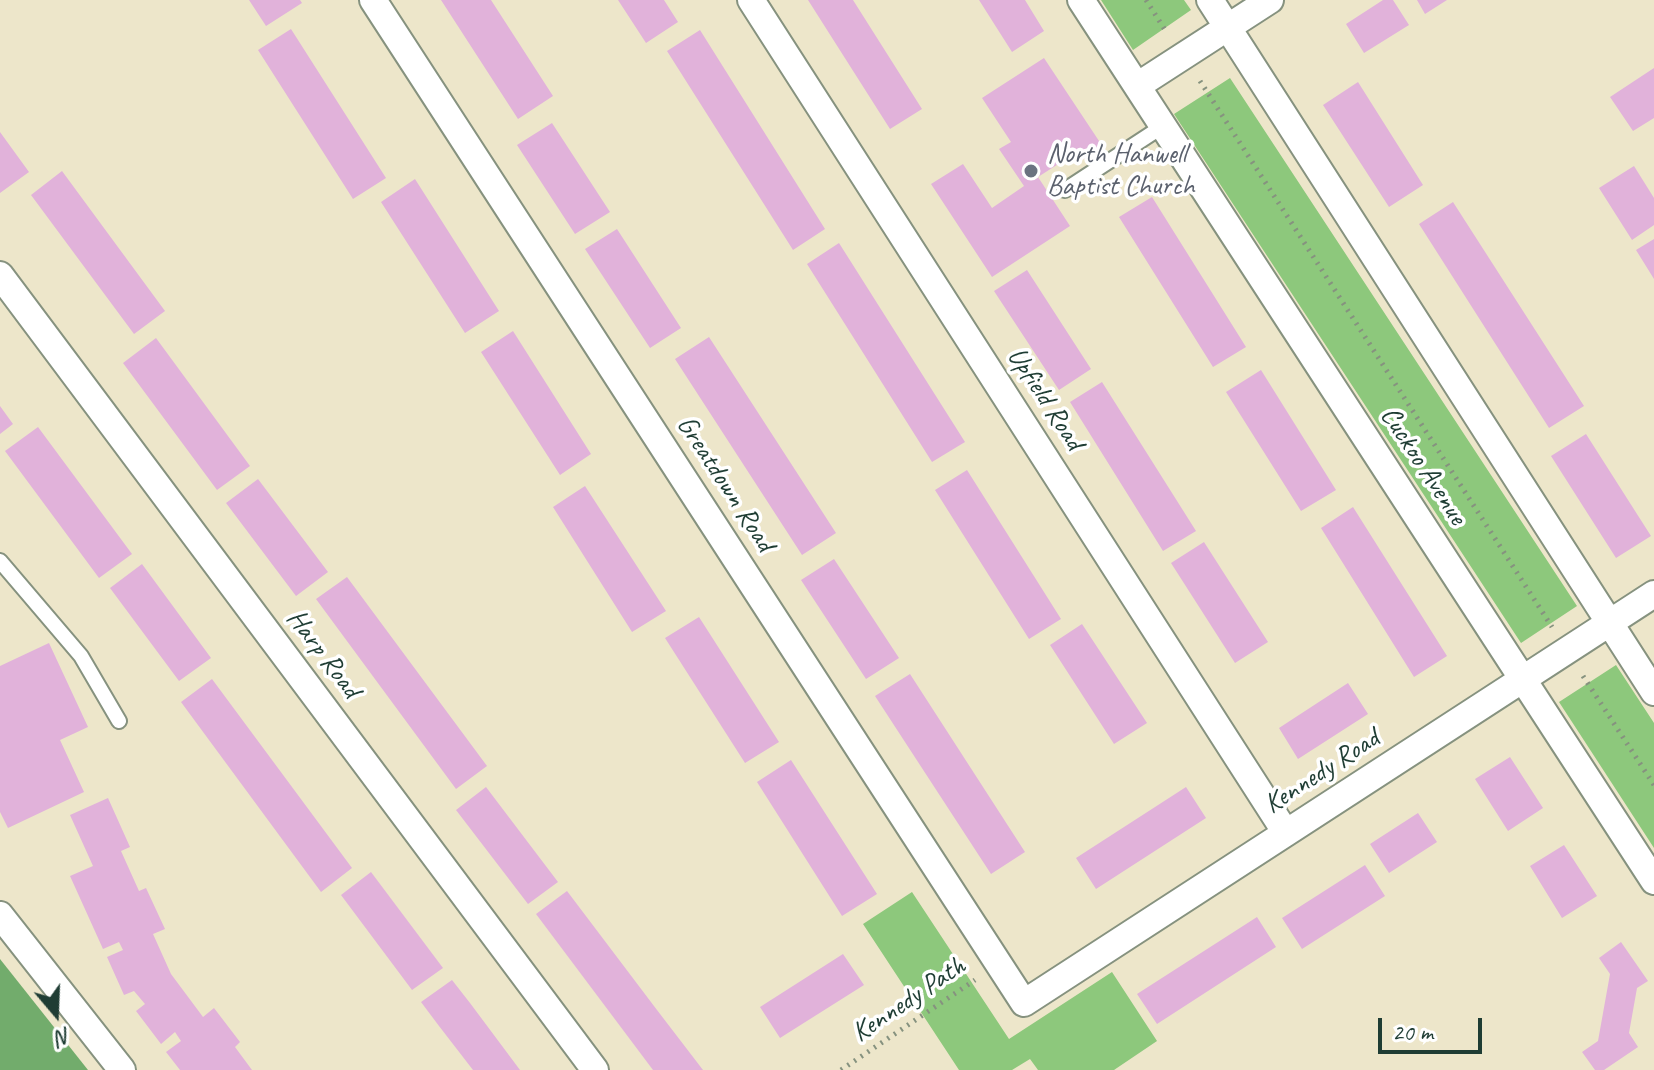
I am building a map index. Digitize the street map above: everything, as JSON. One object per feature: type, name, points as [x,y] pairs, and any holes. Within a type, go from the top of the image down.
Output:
[{"type":"street","name":"Greatdown Road","points":[[373,0],[1024,1003]]},
{"type":"street","name":"Upfield Road","points":[[751,0],[1286,833]]},
{"type":"street","name":"Cuckoo Avenue","points":[[1081,0],[1654,881]]},
{"type":"street","points":[[1210,0],[1654,692]]},
{"type":"street","points":[[1137,86],[1270,0]]},
{"type":"street","name":"Harp Road","points":[[0,275],[595,1070]]},
{"type":"street","name":"Kennedy Road","points":[[1024,1003],[1654,594]]},
{"type":"street","points":[[0,915],[122,1070]]},
{"type":"lane","points":[[1065,190],[1163,126]]},
{"type":"lane","points":[[0,561],[81,656],[119,721]]},
{"type":"path","points":[[1146,0],[1171,39]]},
{"type":"path","name":"Cuckoo Avenue","points":[[1200,80],[1554,631]]},
{"type":"path","points":[[1581,673],[1654,785]]},
{"type":"path","name":"Kennedy Path","points":[[841,1070],[999,964]]},
{"type":"green space","points":[[1101,0],[1184,0],[1191,10],[1133,50]]},
{"type":"green space","points":[[1230,78],[1577,606],[1521,643],[1174,114]]},
{"type":"green space","points":[[1616,665],[1654,723],[1654,848],[1559,702]]},
{"type":"green space","points":[[912,892],[1009,1039],[1112,972],[1157,1041],[1114,1070],[1038,1070],[1030,1059],[1012,1070],[959,1070],[863,924]]},
{"type":"green space","points":[[0,959],[88,1070],[0,1070]]},
{"type":"building","points":[[249,0],[300,0],[302,3],[266,26]]},
{"type":"building","points":[[441,0],[491,0],[553,96],[518,119]]},
{"type":"building","points":[[618,0],[664,0],[678,22],[646,43]]},
{"type":"building","points":[[808,0],[853,0],[922,109],[890,129]]},
{"type":"building","points":[[979,0],[1025,0],[1044,31],[1012,52]]},
{"type":"building","points":[[1383,0],[1393,0],[1409,25],[1364,53],[1346,24]]},
{"type":"building","points":[[1417,0],[1447,0],[1425,14]]},
{"type":"building","points":[[291,29],[386,178],[353,199],[258,50]]},
{"type":"building","points":[[700,30],[825,229],[793,250],[667,51]]},
{"type":"building","name":"North Hanwell Baptist Church","points":[[1044,58],[1103,147],[1082,160],[1077,152],[1038,177],[1070,226],[992,277],[931,184],[963,164],[992,208],[1024,186],[999,149],[1011,142],[982,98]]},
{"type":"building","points":[[1654,68],[1654,118],[1633,131],[1610,97]]},
{"type":"building","points":[[1358,82],[1423,185],[1389,207],[1323,105]]},
{"type":"building","points":[[552,123],[610,212],[575,234],[517,145]]},
{"type":"building","points":[[0,132],[29,172],[0,193]]},
{"type":"building","points":[[1634,166],[1654,198],[1654,225],[1632,240],[1599,188]]},
{"type":"building","points":[[62,171],[165,311],[134,334],[31,195]]},
{"type":"building","points":[[415,179],[499,311],[465,333],[381,202]]},
{"type":"building","points":[[1152,197],[1246,347],[1213,367],[1119,217]]},
{"type":"building","points":[[1453,202],[1584,406],[1549,428],[1419,224]]},
{"type":"building","points":[[617,229],[681,328],[650,348],[585,249]]},
{"type":"building","points":[[1654,239],[1654,279],[1636,250]]},
{"type":"building","points":[[839,243],[965,442],[932,462],[807,264]]},
{"type":"building","points":[[1027,270],[1091,369],[1059,390],[994,291]]},
{"type":"building","points":[[513,331],[591,454],[560,475],[481,352]]},
{"type":"building","points":[[709,337],[836,533],[802,555],[675,359]]},
{"type":"building","points":[[156,338],[250,466],[217,490],[123,363]]},
{"type":"building","points":[[1261,370],[1336,490],[1301,511],[1226,392]]},
{"type":"building","points":[[1102,382],[1196,531],[1163,551],[1070,402]]},
{"type":"building","points":[[0,406],[13,424],[0,434]]},
{"type":"building","points":[[38,427],[132,554],[99,578],[5,451]]},
{"type":"building","points":[[1586,434],[1651,536],[1616,558],[1551,456]]},
{"type":"building","points":[[967,470],[1061,619],[1029,639],[935,490]]},
{"type":"building","points":[[258,479],[328,572],[296,596],[226,503]]},
{"type":"building","points":[[585,486],[666,611],[632,632],[553,507]]},
{"type":"building","points":[[1353,507],[1447,656],[1414,677],[1321,528]]},
{"type":"building","points":[[1204,542],[1268,642],[1235,663],[1171,563]]},
{"type":"building","points":[[834,559],[899,658],[866,679],[801,580]]},
{"type":"building","points":[[142,564],[211,658],[179,681],[110,588]]},
{"type":"building","points":[[347,577],[487,766],[456,789],[316,599]]},
{"type":"building","points":[[699,617],[779,742],[745,763],[665,638]]},
{"type":"building","points":[[1082,624],[1147,723],[1114,744],[1050,645]]},
{"type":"building","points":[[49,643],[88,727],[60,740],[84,792],[8,828],[0,812],[0,666]]},
{"type":"building","points":[[910,674],[1025,852],[991,874],[875,696]]},
{"type":"building","points":[[212,679],[352,868],[321,892],[181,702]]},
{"type":"building","points":[[1348,683],[1368,714],[1298,759],[1279,728]]},
{"type":"building","points":[[1510,757],[1543,808],[1508,831],[1475,779]]},
{"type":"building","points":[[791,760],[877,894],[842,916],[757,782]]},
{"type":"building","points":[[486,787],[558,882],[528,904],[456,810]]},
{"type":"building","points":[[1186,787],[1206,818],[1096,889],[1076,858]]},
{"type":"building","points":[[108,798],[130,847],[121,851],[139,891],[146,888],[165,929],[153,934],[171,974],[203,1017],[214,1008],[240,1042],[235,1047],[252,1070],[180,1070],[166,1052],[181,1041],[175,1032],[161,1044],[136,1011],[145,1004],[134,991],[124,995],[107,957],[123,950],[119,942],[103,949],[70,876],[93,866],[70,815]]},
{"type":"building","points":[[1418,813],[1437,842],[1389,873],[1370,844]]},
{"type":"building","points":[[1564,845],[1597,896],[1562,918],[1530,866]]},
{"type":"building","points":[[1365,865],[1385,896],[1302,949],[1282,918]]},
{"type":"building","points":[[371,872],[443,968],[412,990],[341,895]]},
{"type":"building","points":[[567,891],[703,1070],[653,1070],[536,914]]},
{"type":"building","points":[[1257,917],[1276,947],[1157,1024],[1137,994]]},
{"type":"building","points":[[1621,942],[1648,981],[1637,988],[1629,1033],[1638,1047],[1604,1070],[1595,1070],[1582,1052],[1598,1041],[1610,974],[1599,958]]},
{"type":"building","points":[[843,954],[864,985],[780,1038],[760,1007]]},
{"type":"building","points":[[452,980],[520,1070],[473,1070],[439,1026],[421,1002]]},
{"type":"place","name":"North Hanwell Baptist Church","points":[[1031,171]]}]
